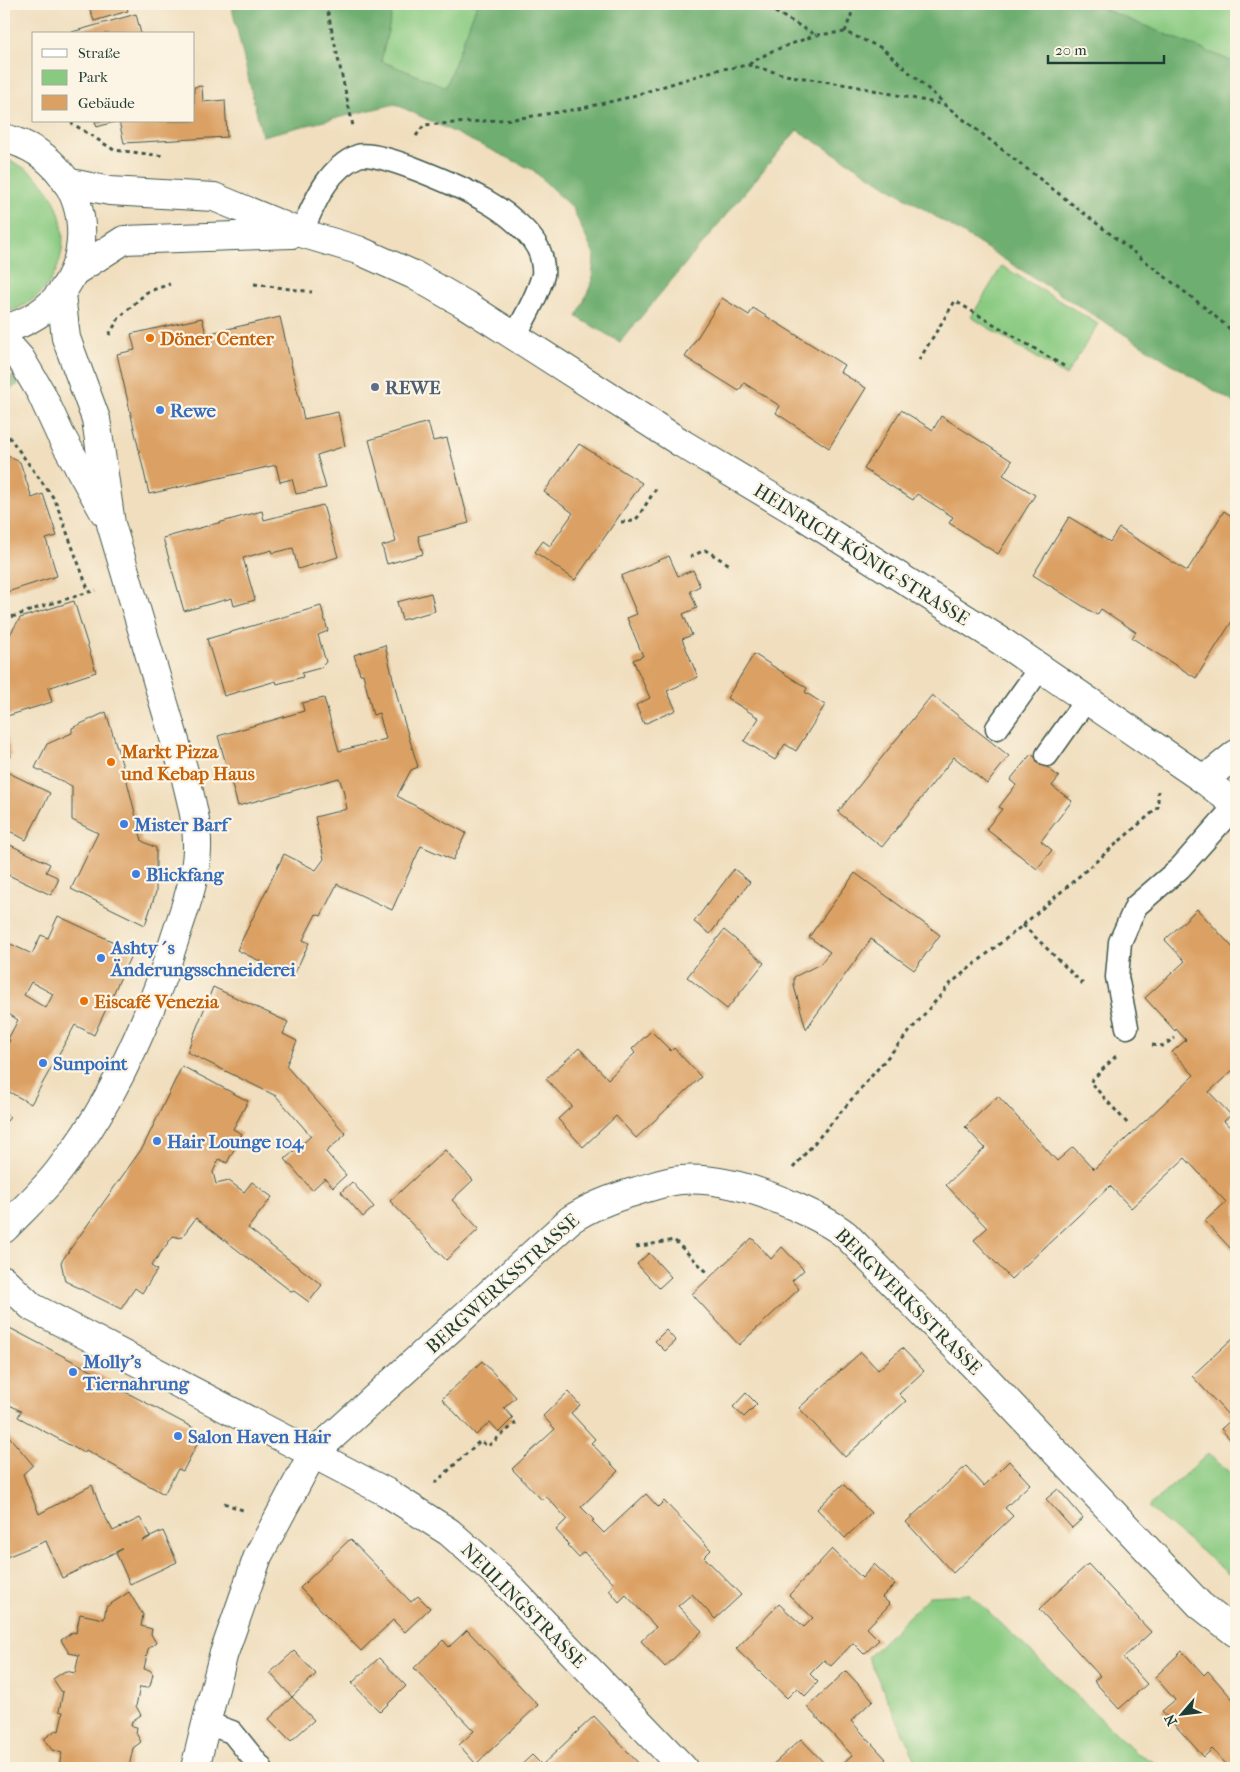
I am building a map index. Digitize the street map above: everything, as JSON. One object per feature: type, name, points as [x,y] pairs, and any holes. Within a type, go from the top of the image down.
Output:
[{"type":"street","points":[[4,1228],[61,1168],[96,1116],[132,1052],[170,956],[196,864],[197,848],[194,811],[179,753],[111,524],[96,419],[66,338],[68,283],[81,247],[81,222],[74,196],[62,174],[44,156],[7,134]]},
{"type":"street","name":"HEINRICH-KÖNIG-STRASSE","points":[[66,182],[110,191],[214,197],[300,233],[358,250],[414,276],[466,305],[514,337],[615,398],[684,444],[835,536],[1001,641],[1204,780],[1236,805]]},
{"type":"street","name":"HEINRICH-KÖNIG-STRASSE","points":[[4,329],[21,325],[43,312],[68,283],[124,240],[300,233]]},
{"type":"street","points":[[4,340],[21,359],[60,434],[111,524]]},
{"type":"street","points":[[1204,780],[1236,754]]},
{"type":"street","name":"BERGWERKSSTRASSE","points":[[195,1768],[223,1656],[258,1556],[312,1455],[570,1220],[585,1210],[613,1198],[666,1182],[681,1180],[718,1182],[770,1195],[834,1226],[861,1248],[1200,1605],[1236,1633]]},
{"type":"street","name":"NEULINGSTRASSE","points":[[4,1280],[32,1308],[386,1492],[449,1532],[500,1577],[682,1768]]},
{"type":"lane","points":[[300,233],[326,182],[340,166],[359,156],[366,155],[396,162],[486,201],[516,223],[532,238],[541,256],[543,274],[525,319],[514,337]]},
{"type":"lane","points":[[996,728],[1040,668]]},
{"type":"lane","points":[[1047,755],[1086,700]]},
{"type":"lane","points":[[1128,1027],[1117,977],[1120,942],[1136,906],[1180,868],[1236,805]]},
{"type":"lane","points":[[206,1723],[232,1732],[261,1768]]},
{"type":"path","points":[[326,4],[359,156]]},
{"type":"path","points":[[761,4],[816,35]]},
{"type":"path","points":[[845,32],[855,4]]},
{"type":"path","points":[[396,162],[424,126],[514,119],[578,109],[626,98],[716,70],[749,65],[772,51],[816,35],[845,32],[882,48],[945,105],[1196,300],[1236,334]]},
{"type":"path","points":[[749,65],[785,75],[854,86],[945,105]]},
{"type":"path","points":[[72,122],[114,150],[165,156]]},
{"type":"path","points":[[109,335],[119,318],[147,292],[170,284]]},
{"type":"path","points":[[254,284],[312,292]]},
{"type":"path","points":[[919,360],[956,301],[1067,368]]},
{"type":"path","points":[[4,430],[55,500],[89,592]]},
{"type":"path","points":[[621,522],[634,521],[657,487]]},
{"type":"path","points":[[690,557],[706,550],[730,565]]},
{"type":"path","points":[[4,618],[16,616],[128,580]]},
{"type":"path","points":[[770,1195],[951,983],[1023,925],[1158,807],[1157,749]]},
{"type":"path","points":[[1116,1055],[1090,1082],[1128,1124]]},
{"type":"path","points":[[636,1247],[674,1240],[708,1273]]},
{"type":"path","points":[[410,1507],[480,1441],[488,1446],[516,1423]]},
{"type":"green space","points":[[231,4],[394,4],[381,61],[446,87],[477,4],[1091,4],[1236,63],[1236,404],[797,130],[620,342],[577,317],[592,282],[594,255],[573,209],[533,170],[395,104],[262,136]]},
{"type":"green space","points":[[394,4],[477,4],[446,87],[381,61]]},
{"type":"green space","points":[[1091,4],[1236,4],[1236,63]]},
{"type":"green space","points":[[4,159],[29,171],[48,190],[59,213],[63,237],[59,262],[49,284],[30,302],[4,313]]},
{"type":"green space","points":[[1002,266],[1098,324],[1066,376],[971,317]]},
{"type":"green space","points":[[4,369],[19,384],[4,392]]},
{"type":"green space","points":[[1208,1454],[1236,1478],[1236,1580],[1148,1507]]},
{"type":"green space","points":[[970,1594],[1137,1753],[1164,1768],[910,1768],[916,1761],[868,1657],[929,1596]]},
{"type":"building","points":[[88,4],[126,4],[128,11],[94,21]]},
{"type":"building","points":[[136,14],[140,32],[72,32]]},
{"type":"building","points":[[202,86],[203,102],[225,100],[227,137],[124,143],[119,122],[195,122],[195,87]]},
{"type":"building","points":[[95,122],[114,122],[97,127]]},
{"type":"building","points":[[722,298],[749,315],[753,308],[844,365],[840,372],[866,388],[829,448],[776,413],[780,406],[744,383],[739,391],[685,357]]},
{"type":"building","points":[[280,317],[304,419],[338,412],[345,446],[317,455],[326,488],[296,494],[292,479],[280,482],[276,465],[149,494],[117,354],[135,350],[131,334],[202,318],[206,334]]},
{"type":"building","points":[[901,410],[933,430],[941,416],[1012,461],[1003,475],[1035,495],[998,554],[949,523],[953,517],[917,494],[913,500],[864,469]]},
{"type":"building","points":[[428,422],[433,441],[447,438],[469,523],[418,536],[423,554],[387,564],[382,546],[396,542],[369,440]]},
{"type":"building","points":[[579,444],[642,483],[575,580],[535,552],[543,541],[550,546],[573,513],[544,492]]},
{"type":"building","points":[[4,454],[20,462],[32,498],[43,494],[57,536],[46,539],[57,576],[4,593]]},
{"type":"building","points":[[323,505],[338,557],[298,569],[293,548],[273,553],[272,550],[243,558],[255,600],[234,606],[232,598],[184,611],[163,538],[262,511],[264,520]]},
{"type":"building","points":[[1224,511],[1236,519],[1236,615],[1196,678],[1132,638],[1136,632],[1101,609],[1097,615],[1033,575],[1069,517],[1110,542],[1119,528],[1187,571]]},
{"type":"building","points":[[669,556],[678,576],[693,570],[700,586],[690,591],[697,608],[683,614],[692,635],[682,639],[698,677],[667,691],[676,710],[644,724],[636,705],[650,698],[633,660],[643,656],[627,618],[637,614],[621,576]]},
{"type":"building","points":[[431,593],[435,611],[402,620],[397,602]]},
{"type":"building","points":[[74,601],[96,672],[48,688],[52,702],[4,717],[4,645],[9,636],[20,618]]},
{"type":"building","points":[[321,606],[328,631],[318,635],[326,662],[320,668],[302,673],[303,677],[277,684],[276,681],[224,696],[207,639]]},
{"type":"building","points":[[385,645],[400,708],[418,767],[411,770],[397,796],[466,833],[453,860],[421,846],[392,910],[337,884],[321,916],[316,914],[303,940],[309,943],[293,977],[237,950],[284,854],[316,870],[324,859],[315,817],[347,809],[343,789],[339,778],[238,806],[218,736],[304,711],[302,703],[324,698],[339,751],[386,739],[379,713],[373,715],[363,674],[360,674],[354,655]]},
{"type":"building","points":[[754,654],[807,688],[805,692],[825,705],[796,751],[785,744],[775,760],[744,741],[759,718],[727,698]]},
{"type":"building","points":[[932,695],[1009,756],[987,784],[954,757],[882,847],[838,812]]},
{"type":"building","points":[[106,712],[126,777],[142,841],[156,848],[156,892],[145,925],[71,889],[98,833],[72,820],[72,786],[35,768],[47,744],[72,733],[72,728]]},
{"type":"building","points":[[5,723],[11,757],[4,753]]},
{"type":"building","points":[[1031,754],[1059,777],[1052,786],[1072,801],[1041,841],[1052,850],[1037,869],[986,829],[1002,809],[999,807],[1016,785],[1010,780]]},
{"type":"building","points":[[7,772],[50,793],[26,840],[4,828],[4,778]]},
{"type":"building","points":[[4,842],[50,864],[46,872],[57,877],[58,881],[51,895],[4,873]]},
{"type":"building","points":[[734,869],[750,882],[710,934],[694,922]]},
{"type":"building","points":[[855,873],[940,935],[914,970],[871,939],[806,1029],[794,986],[794,977],[820,964],[830,952],[809,937]]},
{"type":"building","points":[[1197,909],[1236,951],[1236,1067],[1209,1092],[1231,1115],[1224,1121],[1236,1134],[1236,1246],[1232,1250],[1205,1221],[1226,1202],[1185,1158],[1131,1208],[1110,1186],[1011,1279],[974,1240],[987,1228],[946,1185],[985,1148],[965,1127],[998,1096],[1057,1161],[1073,1147],[1094,1169],[1194,1075],[1172,1052],[1186,1040],[1176,1029],[1175,1031],[1145,998],[1185,961],[1165,940]]},
{"type":"building","points":[[58,916],[133,951],[94,1035],[75,1025],[31,1104],[4,1089],[4,1051],[18,1020],[4,1011],[4,941],[32,954],[41,935],[48,938]],"holes":[[[31,982],[53,994],[46,1008],[24,995]]]},
{"type":"building","points":[[724,930],[764,963],[727,1009],[687,977]]},
{"type":"building","points":[[213,987],[288,1022],[283,1034],[297,1041],[286,1066],[346,1134],[326,1152],[346,1175],[333,1187],[325,1178],[312,1190],[285,1159],[311,1136],[276,1096],[187,1052]]},
{"type":"building","points":[[651,1031],[671,1051],[674,1048],[701,1077],[636,1138],[616,1116],[583,1147],[558,1119],[572,1106],[546,1079],[579,1048],[608,1079],[635,1053],[632,1049]]},
{"type":"building","points":[[182,1066],[248,1101],[233,1129],[242,1134],[227,1163],[219,1159],[213,1172],[216,1184],[229,1181],[244,1192],[252,1182],[272,1197],[248,1228],[322,1285],[309,1302],[294,1291],[292,1292],[196,1218],[181,1238],[173,1236],[151,1266],[157,1270],[142,1293],[135,1288],[121,1309],[65,1281],[61,1262],[143,1147]]},
{"type":"building","points":[[4,1113],[10,1117],[7,1121],[4,1121]]},
{"type":"building","points":[[445,1150],[473,1180],[452,1200],[479,1229],[446,1260],[390,1201]]},
{"type":"building","points":[[352,1182],[374,1207],[363,1217],[341,1192]]},
{"type":"building","points":[[752,1238],[771,1259],[782,1247],[804,1270],[792,1281],[799,1289],[739,1345],[692,1294]]},
{"type":"building","points":[[649,1253],[671,1277],[659,1288],[637,1264]]},
{"type":"building","points":[[4,1325],[122,1387],[120,1389],[203,1433],[183,1471],[178,1469],[164,1494],[86,1450],[84,1453],[18,1417],[21,1411],[4,1402]]},
{"type":"building","points":[[666,1330],[676,1341],[665,1351],[655,1341]]},
{"type":"building","points":[[1236,1335],[1236,1446],[1221,1429],[1232,1419],[1192,1376]]},
{"type":"building","points":[[902,1348],[924,1371],[899,1394],[906,1401],[845,1457],[799,1408],[861,1352],[878,1370]]},
{"type":"building","points":[[482,1361],[516,1397],[504,1408],[513,1418],[499,1432],[490,1422],[476,1435],[442,1399]]},
{"type":"building","points":[[568,1392],[580,1405],[571,1413],[595,1439],[591,1443],[618,1471],[581,1507],[594,1520],[592,1521],[604,1533],[646,1494],[658,1507],[664,1501],[711,1550],[704,1557],[741,1595],[715,1619],[692,1594],[678,1606],[702,1631],[665,1667],[641,1641],[656,1627],[626,1595],[619,1602],[609,1590],[614,1584],[584,1552],[578,1557],[567,1545],[569,1544],[556,1530],[567,1519],[546,1496],[542,1500],[512,1469],[555,1429],[543,1416]]},
{"type":"building","points":[[746,1393],[757,1404],[744,1417],[733,1407]]},
{"type":"building","points":[[7,1434],[33,1465],[23,1474],[39,1514],[92,1485],[101,1509],[113,1531],[140,1518],[150,1536],[142,1541],[163,1531],[177,1562],[130,1584],[116,1553],[122,1549],[62,1578],[46,1541],[4,1558],[4,1437]]},
{"type":"building","points":[[1009,1461],[1030,1484],[1005,1508],[1013,1516],[953,1573],[906,1522],[966,1466],[984,1486]]},
{"type":"building","points":[[843,1484],[871,1513],[845,1538],[817,1509]]},
{"type":"building","points":[[1058,1489],[1083,1518],[1072,1528],[1046,1499]]},
{"type":"building","points":[[350,1539],[411,1602],[418,1596],[430,1608],[405,1632],[393,1620],[361,1651],[300,1588]]},
{"type":"building","points":[[832,1549],[862,1578],[874,1564],[895,1584],[882,1597],[890,1604],[867,1628],[879,1640],[864,1654],[853,1643],[831,1666],[824,1660],[810,1674],[818,1682],[805,1696],[797,1688],[787,1698],[736,1649],[779,1604],[804,1627],[813,1618],[789,1595]]},
{"type":"building","points":[[1088,1564],[1151,1632],[1123,1658],[1147,1684],[1119,1709],[1094,1681],[1100,1676],[1039,1609]]},
{"type":"building","points":[[129,1592],[143,1615],[141,1626],[152,1629],[151,1634],[156,1643],[148,1649],[144,1669],[150,1670],[153,1674],[150,1686],[147,1688],[140,1687],[136,1706],[141,1715],[132,1721],[131,1726],[137,1727],[136,1733],[141,1742],[133,1748],[129,1767],[133,1768],[58,1768],[62,1753],[52,1750],[44,1739],[56,1730],[59,1731],[63,1712],[59,1711],[63,1692],[53,1679],[65,1671],[75,1673],[79,1655],[69,1653],[61,1640],[73,1632],[76,1633],[80,1614],[104,1619],[106,1607]]},
{"type":"building","points":[[467,1630],[538,1705],[476,1764],[459,1745],[474,1731],[414,1668],[443,1640],[449,1647]]},
{"type":"building","points":[[294,1651],[316,1674],[292,1697],[270,1673]]},
{"type":"building","points":[[1182,1651],[1204,1675],[1208,1671],[1236,1703],[1236,1768],[1230,1768],[1212,1749],[1204,1757],[1162,1711],[1175,1700],[1155,1677]]},
{"type":"building","points":[[379,1658],[406,1686],[380,1712],[352,1683]]},
{"type":"building","points":[[846,1671],[873,1700],[851,1721],[886,1759],[876,1768],[838,1768],[852,1755],[807,1707]]},
{"type":"building","points":[[292,1697],[314,1720],[291,1741],[269,1719]]},
{"type":"building","points":[[594,1716],[643,1768],[518,1768],[532,1755],[542,1765]]},
{"type":"building","points":[[801,1739],[829,1768],[769,1768]]},
{"type":"place","name":"Döner Center","points":[[150,338]]},
{"type":"place","name":"REWE","points":[[375,387]]},
{"type":"place","name":"Rewe","points":[[160,410]]},
{"type":"place","name":"Markt Pizza und Kebap Haus","points":[[111,762]]},
{"type":"place","name":"Mister Barf","points":[[124,824]]},
{"type":"place","name":"Blickfang","points":[[136,874]]},
{"type":"place","name":"Ashty´s Änderungsschneiderei","points":[[101,958]]},
{"type":"place","name":"Eiscafé Venezia","points":[[84,1001]]},
{"type":"place","name":"Sunpoint","points":[[43,1063]]},
{"type":"place","name":"Hair Lounge 104","points":[[157,1141]]},
{"type":"place","name":"Molly's Tiernahrung","points":[[73,1372]]},
{"type":"place","name":"Salon Haven Hair","points":[[178,1436]]}]
